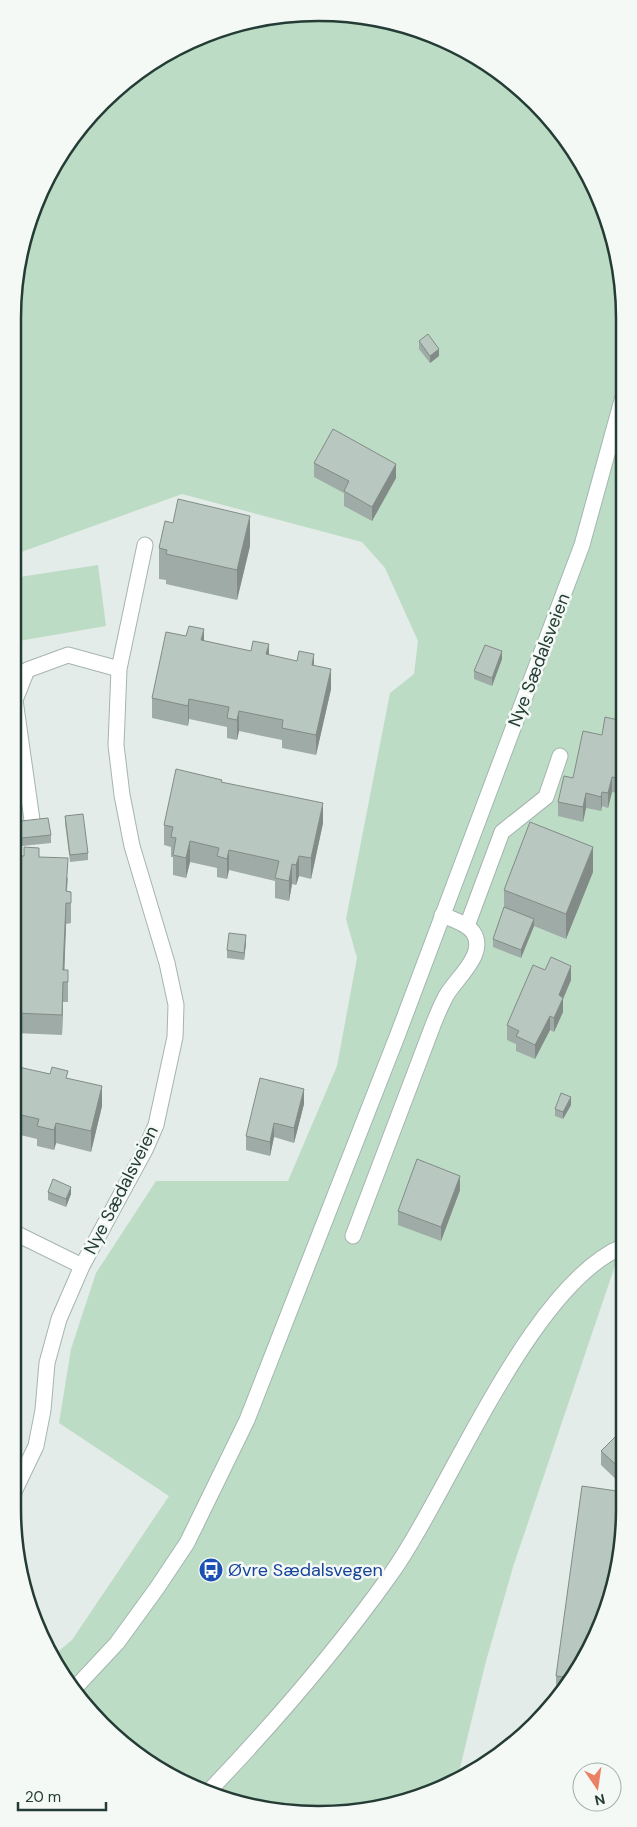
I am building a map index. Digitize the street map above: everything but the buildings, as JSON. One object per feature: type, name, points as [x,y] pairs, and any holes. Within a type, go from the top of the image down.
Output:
[{"type":"street","name":"Nye Sædalsveien","points":[[79,1684],[117,1642],[187,1543],[247,1420],[442,915],[582,544],[616,422]]},
{"type":"street","name":"Nye Sædalsveien","points":[[21,1477],[36,1446],[43,1410],[47,1364],[59,1319],[82,1266],[145,1150],[156,1125],[175,1037],[176,1005],[167,963],[132,846],[122,795],[116,745],[119,669],[146,545]]},
{"type":"street","points":[[21,685],[27,670],[68,655],[119,669]]},
{"type":"street","points":[[21,742],[32,820]]},
{"type":"street","points":[[467,926],[502,832],[546,797],[560,756]]},
{"type":"street","points":[[353,1236],[432,1025],[446,994],[473,958],[476,944],[474,933],[467,926],[442,915]]},
{"type":"street","points":[[21,1236],[82,1266]]},
{"type":"street","points":[[213,1786],[308,1684],[392,1573],[430,1512],[488,1406],[529,1339],[562,1294],[590,1266],[616,1251]]},
{"type":"green space","points":[[318,21],[376,27],[395,31],[432,44],[484,71],[529,108],[566,153],[585,187],[600,223],[606,242],[613,280],[616,318],[616,1263],[513,1567],[486,1661],[459,1770],[414,1790],[395,1796],[357,1803],[318,1806],[261,1800],[223,1790],[187,1775],[153,1756],[108,1719],[71,1674],[58,1652],[72,1640],[169,1496],[59,1423],[71,1349],[96,1273],[156,1181],[288,1181],[337,1066],[357,958],[346,919],[390,693],[414,674],[418,641],[385,568],[362,542],[182,494],[21,552],[21,318],[24,280],[31,242],[37,223],[52,187],[71,153],[108,108],[153,71],[205,44],[242,31],[261,27]]},
{"type":"green space","points":[[98,565],[106,626],[21,641],[21,577]]},
{"type":"place","name":"Øvre Sædalsvegen","points":[[211,1570]]}]
